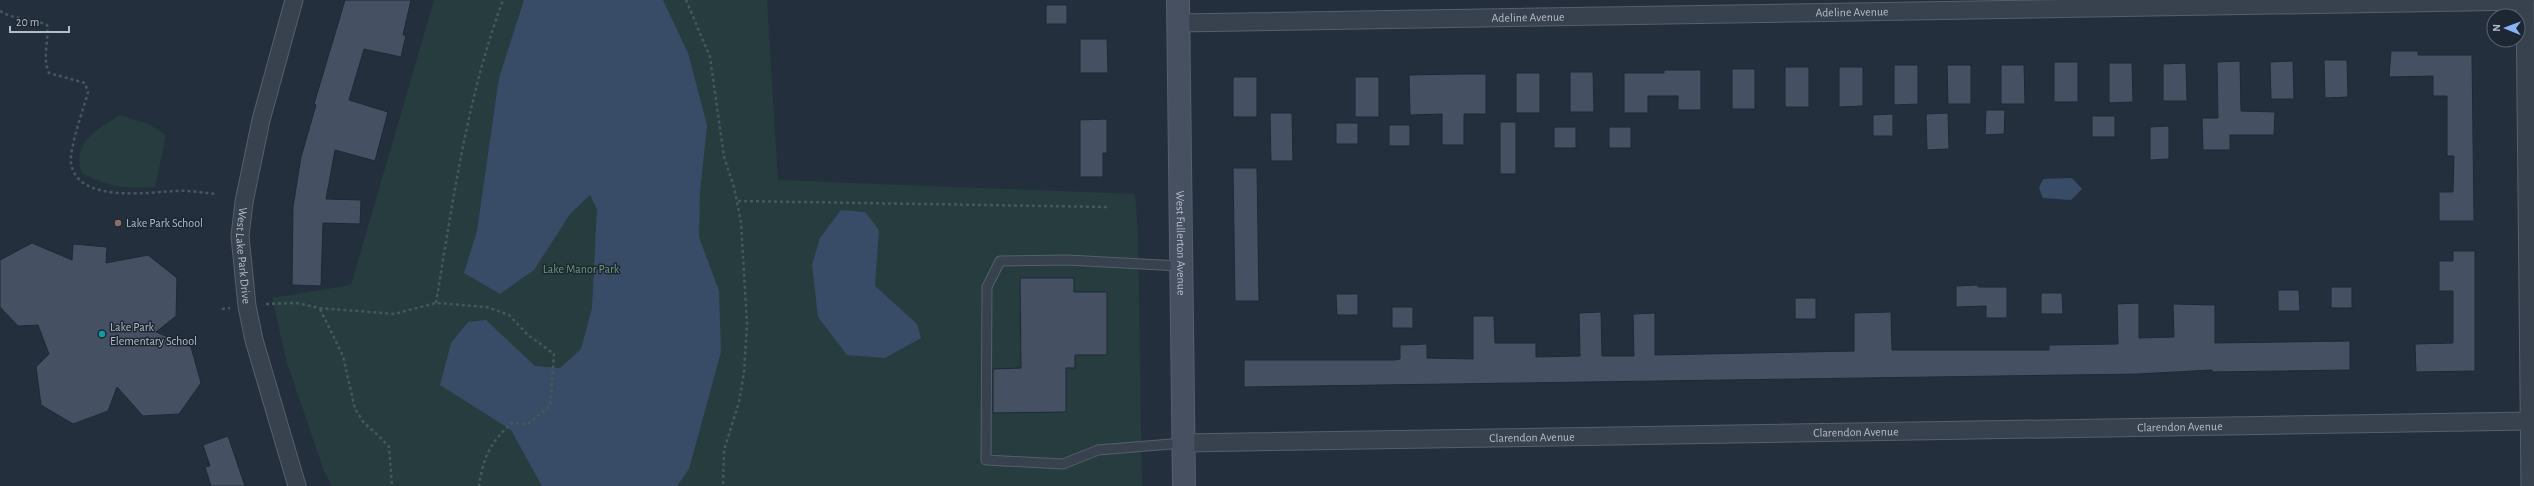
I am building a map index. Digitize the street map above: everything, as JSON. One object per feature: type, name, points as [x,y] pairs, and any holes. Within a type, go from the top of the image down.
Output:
[{"type":"street","name":"West Lake Park Drive","points":[[294,0],[261,120],[244,202],[240,236],[247,306],[254,340],[297,486]]},
{"type":"street","name":"West Fullerton Avenue","points":[[1178,0],[1180,266],[1184,486]]},
{"type":"street","name":"Adeline Avenue","points":[[1178,23],[2525,0]]},
{"type":"street","points":[[2525,0],[2530,486]]},
{"type":"street","name":"Clarendon Avenue","points":[[1184,443],[2529,421]]},
{"type":"lane","points":[[1180,266],[1067,260],[1000,261],[987,286],[986,460],[1063,464],[1098,450],[1184,443]]},
{"type":"path","points":[[436,303],[472,104],[489,37],[503,0]]},
{"type":"path","points":[[686,0],[710,58],[724,158],[738,201],[741,222],[747,324],[744,372],[739,402],[724,450],[723,486]]},
{"type":"path","points":[[0,11],[6,15],[40,21],[47,25],[48,35],[45,63],[49,73],[85,84],[88,92],[71,162],[75,174],[85,183],[117,194],[178,190],[216,194]]},
{"type":"path","points":[[738,201],[1108,207]]},
{"type":"path","points":[[262,304],[296,303],[320,308],[394,314],[436,303],[487,307],[509,315],[528,335],[554,354],[550,406],[528,424],[512,424],[500,434],[486,452],[479,486]]},
{"type":"path","points":[[222,309],[231,308]]},
{"type":"path","points":[[320,308],[343,356],[355,410],[364,423],[379,436],[389,448],[392,486]]},
{"type":"green space","name":"Lake Manor Park","points":[[434,0],[767,0],[778,180],[1135,194],[1138,234],[1142,486],[332,486],[324,471],[287,363],[272,298],[351,285]]},
{"type":"green space","points":[[120,115],[148,124],[166,135],[155,187],[118,186],[101,182],[82,173],[80,153],[83,145],[95,131]]},
{"type":"water","points":[[524,0],[663,0],[688,53],[707,125],[700,192],[699,237],[719,291],[721,352],[689,469],[677,486],[542,486],[511,430],[440,385],[451,343],[468,322],[486,320],[535,366],[560,368],[581,349],[592,308],[597,209],[590,195],[570,214],[534,270],[500,294],[464,273],[477,231],[499,78]]},
{"type":"water","points":[[2072,178],[2082,189],[2071,200],[2043,198],[2039,188],[2043,179]]},
{"type":"water","points":[[841,210],[865,212],[879,230],[875,286],[917,324],[921,338],[885,358],[847,355],[818,317],[812,265],[820,238]]},
{"type":"building","points":[[345,0],[411,0],[403,35],[406,35],[401,57],[364,49],[349,100],[388,112],[375,161],[335,150],[326,199],[361,200],[360,224],[323,223],[321,286],[292,285],[293,207],[301,157],[316,105],[314,104]]},
{"type":"building","points":[[1046,5],[1067,5],[1067,24],[1046,24]]},
{"type":"building","points":[[1080,39],[1107,39],[1108,73],[1080,73]]},
{"type":"building","points":[[2391,51],[2418,51],[2418,55],[2472,55],[2474,221],[2439,221],[2439,192],[2453,192],[2454,156],[2447,156],[2447,96],[2433,96],[2433,76],[2389,77]]},
{"type":"building","points":[[2324,60],[2347,60],[2348,97],[2325,98]]},
{"type":"building","points":[[2240,61],[2241,111],[2275,112],[2274,135],[2230,135],[2230,150],[2203,150],[2202,118],[2218,118],[2217,62]]},
{"type":"building","points":[[2293,61],[2294,99],[2271,99],[2270,62]]},
{"type":"building","points":[[2054,62],[2078,62],[2078,102],[2054,102]]},
{"type":"building","points":[[2109,63],[2132,63],[2133,102],[2109,103]]},
{"type":"building","points":[[2186,63],[2187,101],[2163,101],[2163,64]]},
{"type":"building","points":[[1894,65],[1918,65],[1918,104],[1894,105]]},
{"type":"building","points":[[1947,65],[1971,65],[1971,104],[1948,104]]},
{"type":"building","points":[[2001,65],[2024,65],[2025,104],[2001,104]]},
{"type":"building","points":[[1785,67],[1809,67],[1809,107],[1785,107]]},
{"type":"building","points":[[1839,67],[1863,67],[1863,106],[1839,107]]},
{"type":"building","points":[[1732,69],[1755,69],[1755,109],[1732,109]]},
{"type":"building","points":[[1664,70],[1701,70],[1701,110],[1678,110],[1678,96],[1648,96],[1648,113],[1624,113],[1624,73],[1664,73]]},
{"type":"building","points":[[1570,72],[1593,72],[1594,112],[1570,112]]},
{"type":"building","points":[[1516,73],[1540,73],[1540,113],[1516,113]]},
{"type":"building","points":[[1486,74],[1486,114],[1464,114],[1464,145],[1442,145],[1442,114],[1410,115],[1409,75]]},
{"type":"building","points":[[1233,77],[1257,77],[1257,117],[1233,117]]},
{"type":"building","points":[[1355,77],[1379,77],[1379,117],[1355,117]]},
{"type":"building","points":[[1986,110],[2005,110],[2004,134],[1985,135]]},
{"type":"building","points":[[1270,113],[1292,113],[1293,161],[1271,161]]},
{"type":"building","points":[[1948,113],[1949,149],[1927,150],[1926,114]]},
{"type":"building","points":[[1893,114],[1893,136],[1873,136],[1873,115]]},
{"type":"building","points":[[2092,116],[2115,116],[2115,137],[2092,137]]},
{"type":"building","points":[[1107,119],[1107,153],[1103,153],[1103,177],[1080,177],[1080,120]]},
{"type":"building","points":[[1500,122],[1516,122],[1516,174],[1500,174]]},
{"type":"building","points":[[1336,123],[1358,123],[1358,144],[1336,144]]},
{"type":"building","points":[[1389,125],[1410,125],[1410,146],[1389,146]]},
{"type":"building","points":[[2169,126],[2169,159],[2150,160],[2150,127]]},
{"type":"building","points":[[1554,127],[1576,127],[1576,148],[1554,148]]},
{"type":"building","points":[[1609,127],[1631,127],[1631,148],[1609,148]]},
{"type":"building","points":[[1233,168],[1257,168],[1259,301],[1235,301]]},
{"type":"building","name":"Lake Park Elementary School","points":[[32,243],[72,260],[73,244],[107,247],[106,263],[148,255],[177,278],[176,316],[156,332],[191,347],[201,383],[179,414],[143,416],[117,387],[108,411],[73,424],[41,405],[36,367],[49,354],[38,325],[18,326],[0,307],[0,260]]},
{"type":"building","points":[[2453,251],[2475,251],[2475,371],[2416,372],[2415,344],[2453,343],[2453,291],[2439,291],[2439,261],[2453,261]]},
{"type":"building","points":[[1020,278],[1074,278],[1074,292],[1107,292],[1107,355],[1075,355],[1075,368],[1066,368],[1066,412],[993,413],[993,369],[1021,368]]},
{"type":"building","points":[[1978,285],[1978,287],[2007,287],[2007,318],[1986,318],[1986,306],[1956,307],[1956,286]]},
{"type":"building","points":[[2331,287],[2352,287],[2352,308],[2331,308]]},
{"type":"building","points":[[2278,290],[2299,290],[2300,311],[2278,311]]},
{"type":"building","points":[[2041,293],[2062,293],[2063,314],[2041,314]]},
{"type":"building","points":[[1336,294],[1358,294],[1358,315],[1337,315]]},
{"type":"building","points":[[1795,298],[1816,298],[1816,319],[1795,319]]},
{"type":"building","points":[[2139,303],[2139,338],[2174,337],[2173,304],[2215,305],[2215,343],[2350,341],[2350,370],[2212,372],[2212,370],[2138,374],[1244,387],[1244,360],[1395,360],[1400,359],[1400,345],[1427,344],[1427,358],[1473,359],[1473,316],[1494,316],[1495,343],[1536,343],[1536,357],[1580,356],[1579,313],[1601,312],[1602,356],[1634,356],[1633,314],[1655,313],[1655,355],[1854,351],[1854,313],[1891,312],[1892,350],[2049,350],[2049,345],[2118,344],[2117,304]]},
{"type":"building","points":[[1392,307],[1413,307],[1413,328],[1392,328]]},
{"type":"building","points":[[228,436],[245,486],[211,486],[205,467],[210,466],[203,445]]},
{"type":"place","name":"Lake Park School","points":[[118,223]]},
{"type":"place","name":"Lake Park Elementary School","points":[[102,334]]}]
